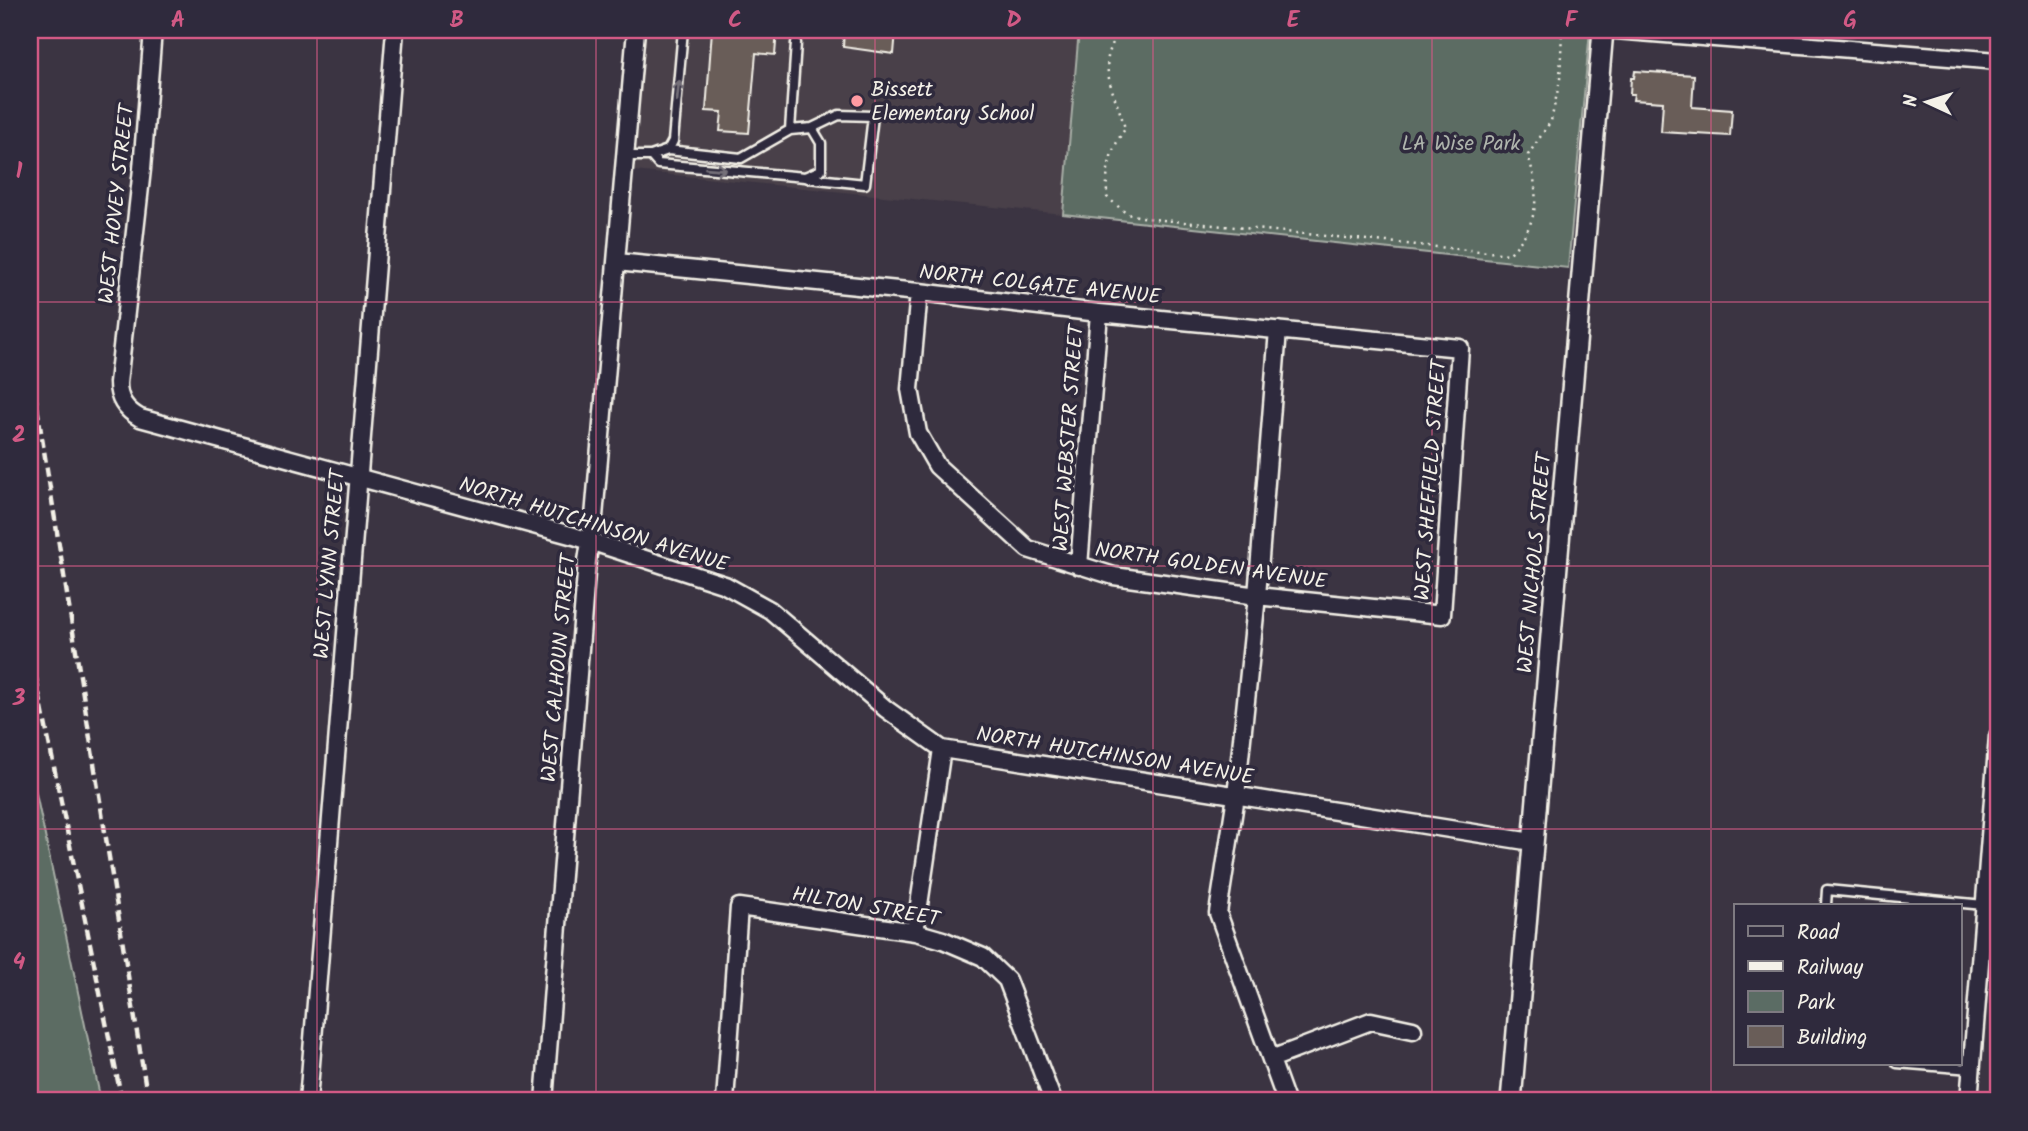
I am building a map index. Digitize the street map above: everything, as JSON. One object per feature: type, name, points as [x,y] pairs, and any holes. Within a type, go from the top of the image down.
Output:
[{"type":"street","name":"WEST HOVEY STREET","points":[[118,383],[142,169],[153,30]]},
{"type":"street","name":"WEST LYNN STREET","points":[[308,1101],[395,30]]},
{"type":"street","name":"WEST CALHOUN STREET","points":[[544,1101],[636,30]]},
{"type":"street","name":"WEST NICHOLS STREET","points":[[1511,1101],[1603,30]]},
{"type":"street","points":[[1615,30],[1998,61]]},
{"type":"street","name":"NORTH COLGATE AVENUE","points":[[617,262],[1460,348]]},
{"type":"street","name":"NORTH GOLDEN AVENUE","points":[[919,292],[910,389],[918,433],[937,466],[1028,549],[1114,576],[1257,596],[1442,615]]},
{"type":"street","name":"WEST WEBSTER STREET","points":[[1079,566],[1099,313]]},
{"type":"street","points":[[1278,330],[1257,596],[1236,796],[1218,913],[1286,1101]]},
{"type":"street","name":"WEST SHEFFIELD STREET","points":[[1442,615],[1460,348]]},
{"type":"street","name":"NORTH HUTCHINSON AVENUE","points":[[118,383],[124,406],[146,421],[590,542],[725,585],[756,601],[783,620],[899,719],[942,749],[1532,842]]},
{"type":"street","points":[[1969,1101],[1998,736]]},
{"type":"street","points":[[915,932],[942,749]]},
{"type":"street","name":"HILTON STREET","points":[[725,1101],[738,907],[915,932],[943,940],[983,957],[1007,980],[1053,1101]]},
{"type":"street","points":[[1271,1059],[1371,1021],[1413,1030]]},
{"type":"lane","points":[[668,150],[673,141],[683,30]]},
{"type":"lane","points":[[790,130],[796,43]]},
{"type":"lane","points":[[625,156],[651,156],[668,150],[741,158],[790,130],[812,128],[839,115],[873,116],[865,184],[658,163],[651,156]]},
{"type":"lane","points":[[805,177],[821,170],[821,143],[812,128]]},
{"type":"lane","points":[[1826,904],[1827,890],[1901,901],[1984,905]]},
{"type":"lane","points":[[1909,1064],[1971,1069]]},
{"type":"path","points":[[1118,30],[1108,56],[1108,73],[1125,129],[1108,160],[1107,197],[1127,214],[1153,219],[1509,254],[1521,242],[1536,207],[1536,188],[1528,155],[1551,121],[1560,80],[1562,30]]},
{"type":"shaded area","name":"Bissett Elementary School","points":[[646,30],[1079,30],[1063,214],[634,171]]},
{"type":"green space","name":"LA Wise Park","points":[[1079,30],[1590,30],[1568,268],[1063,214]]},
{"type":"green space","points":[[30,765],[101,1101],[31,1101]]},
{"type":"building","points":[[712,30],[777,30],[775,55],[756,53],[749,133],[720,131],[722,112],[706,111]]},
{"type":"building","points":[[844,30],[896,30],[894,54],[843,47]]},
{"type":"building","points":[[1635,71],[1694,75],[1692,107],[1732,110],[1730,136],[1661,132],[1663,102],[1633,100],[1634,94],[1630,94],[1631,78],[1634,78]]},
{"type":"railway","points":[[30,363],[148,1101]]},
{"type":"railway","points":[[30,649],[122,1101]]},
{"type":"place","name":"Bissett Elementary School","points":[[857,101]]}]
